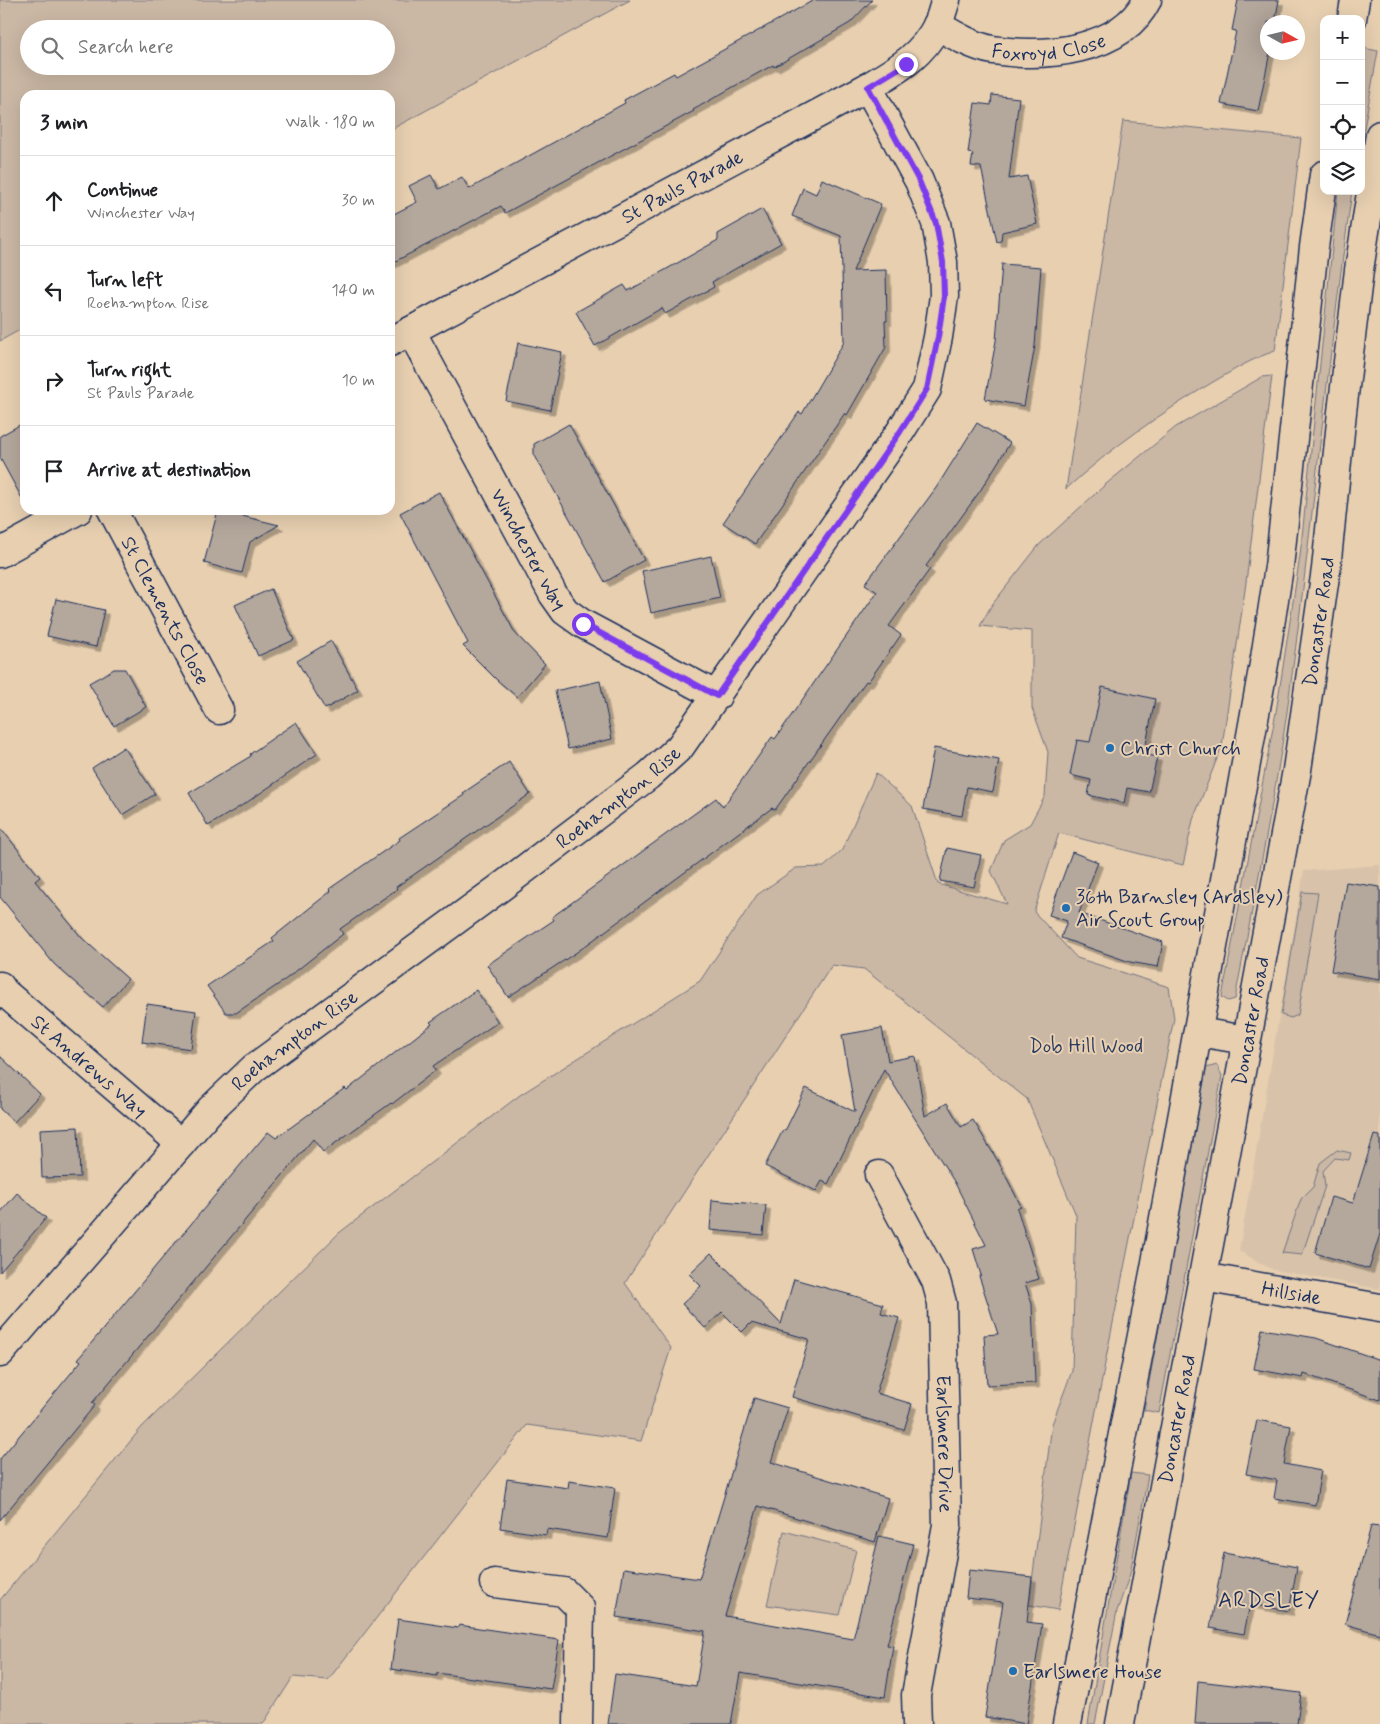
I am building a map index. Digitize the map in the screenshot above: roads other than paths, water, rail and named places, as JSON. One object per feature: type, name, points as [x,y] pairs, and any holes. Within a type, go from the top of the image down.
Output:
[{"type":"main road","name":"St Pauls Parade","points":[[400,337],[868,87],[906,64],[923,47],[937,25],[946,0]]},
{"type":"main road","name":"Foxroyd Close","points":[[937,25],[962,39],[992,50],[1022,52],[1062,51],[1098,43],[1126,27],[1142,10],[1147,0]]},
{"type":"main road","points":[[1353,15],[1355,0]]},
{"type":"main road","name":"Roehampton Rise","points":[[0,1353],[211,1109],[254,1068],[501,887],[648,776],[680,748],[900,432],[927,389],[944,296],[943,262],[936,223],[919,181],[868,87]]},
{"type":"main road","name":"Doncaster Road","points":[[1120,1724],[1308,704],[1326,569],[1359,270],[1380,135]]},
{"type":"main road","points":[[1067,1724],[1155,1268],[1261,678],[1279,567],[1321,195]]},
{"type":"main road","name":"Winchester Way","points":[[400,337],[552,594],[565,611],[583,624],[717,696]]},
{"type":"main road","points":[[0,553],[69,515]]},
{"type":"main road","name":"St Clements Close","points":[[115,515],[219,710]]},
{"type":"main road","name":"St Andrews Way","points":[[0,986],[4,992],[181,1144]]},
{"type":"main road","points":[[1198,1032],[1246,1040]]},
{"type":"main road","name":"Earlsmere Drive","points":[[879,1175],[936,1281],[942,1303],[947,1525],[916,1695],[917,1724]]},
{"type":"main road","name":"Hillside","points":[[1203,1277],[1380,1308]]},
{"type":"main road","points":[[494,1583],[564,1592],[580,1608],[578,1724]]},
{"type":"place","name":"Christ Church","points":[[1110,748]]},
{"type":"place","name":"36th Barnsley (Ardsley) Air Scout Group","points":[[1066,908]]},
{"type":"place","name":"Earlsmere House","points":[[1013,1671]]},
{"type":"district","name":"ARDSLEY","points":[[1269,1599]]},
{"type":"park label","name":"Dob Hill Wood","points":[[1086,1045]]}]
